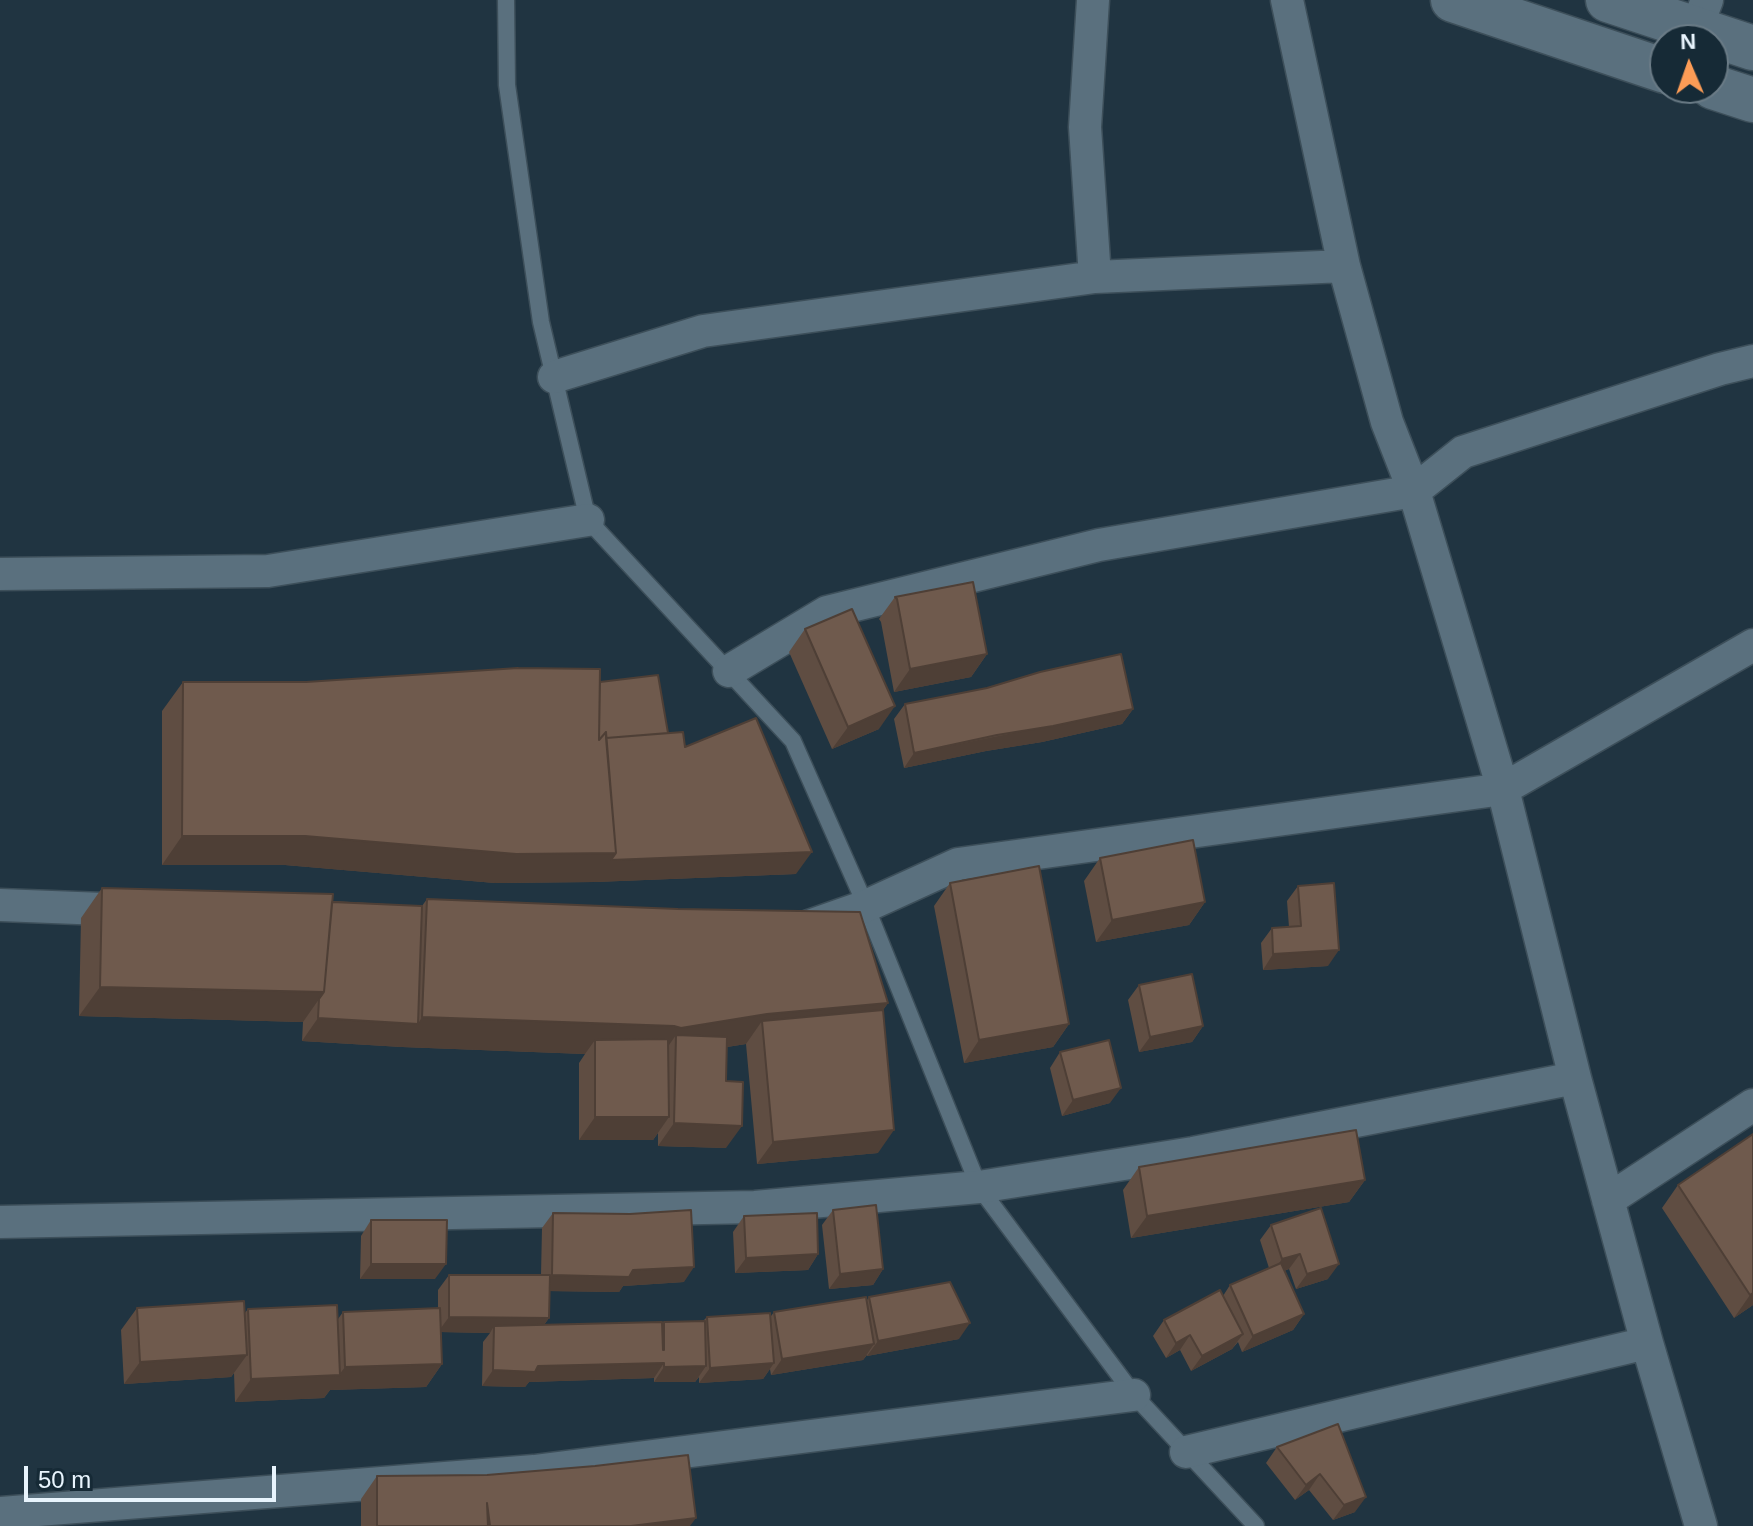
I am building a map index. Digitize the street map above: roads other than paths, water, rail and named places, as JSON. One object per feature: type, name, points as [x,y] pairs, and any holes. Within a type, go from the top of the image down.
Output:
[{"type":"main road","points":[[1453,0],[1649,66]]},
{"type":"main road","points":[[1608,0],[1702,15],[1753,48]]},
{"type":"main road","points":[[1729,92],[1753,100]]},
{"type":"street","points":[[1093,0],[1085,127],[1095,277]]},
{"type":"street","points":[[1287,0],[1344,266],[1387,422],[1414,491],[1503,789],[1575,1078],[1647,1343],[1701,1526]]},
{"type":"street","points":[[554,377],[703,331],[1095,277],[1344,266]]},
{"type":"street","points":[[729,671],[827,612],[1099,545],[1414,491],[1463,452],[1753,361]]},
{"type":"street","points":[[0,574],[268,571],[588,520]]},
{"type":"street","points":[[784,935],[866,906],[958,864],[1503,789],[1753,645]]},
{"type":"street","points":[[0,905],[157,911]]},
{"type":"street","points":[[0,1222],[755,1207],[979,1187],[1193,1153],[1575,1078]]},
{"type":"street","points":[[1608,1200],[1753,1105]]},
{"type":"street","points":[[1186,1452],[1647,1343]]},
{"type":"street","points":[[0,1513],[534,1471],[1134,1395]]},
{"type":"lane","points":[[506,0],[507,85],[541,322],[588,520],[793,741],[866,906],[979,1187],[1134,1395],[1256,1526]]}]
